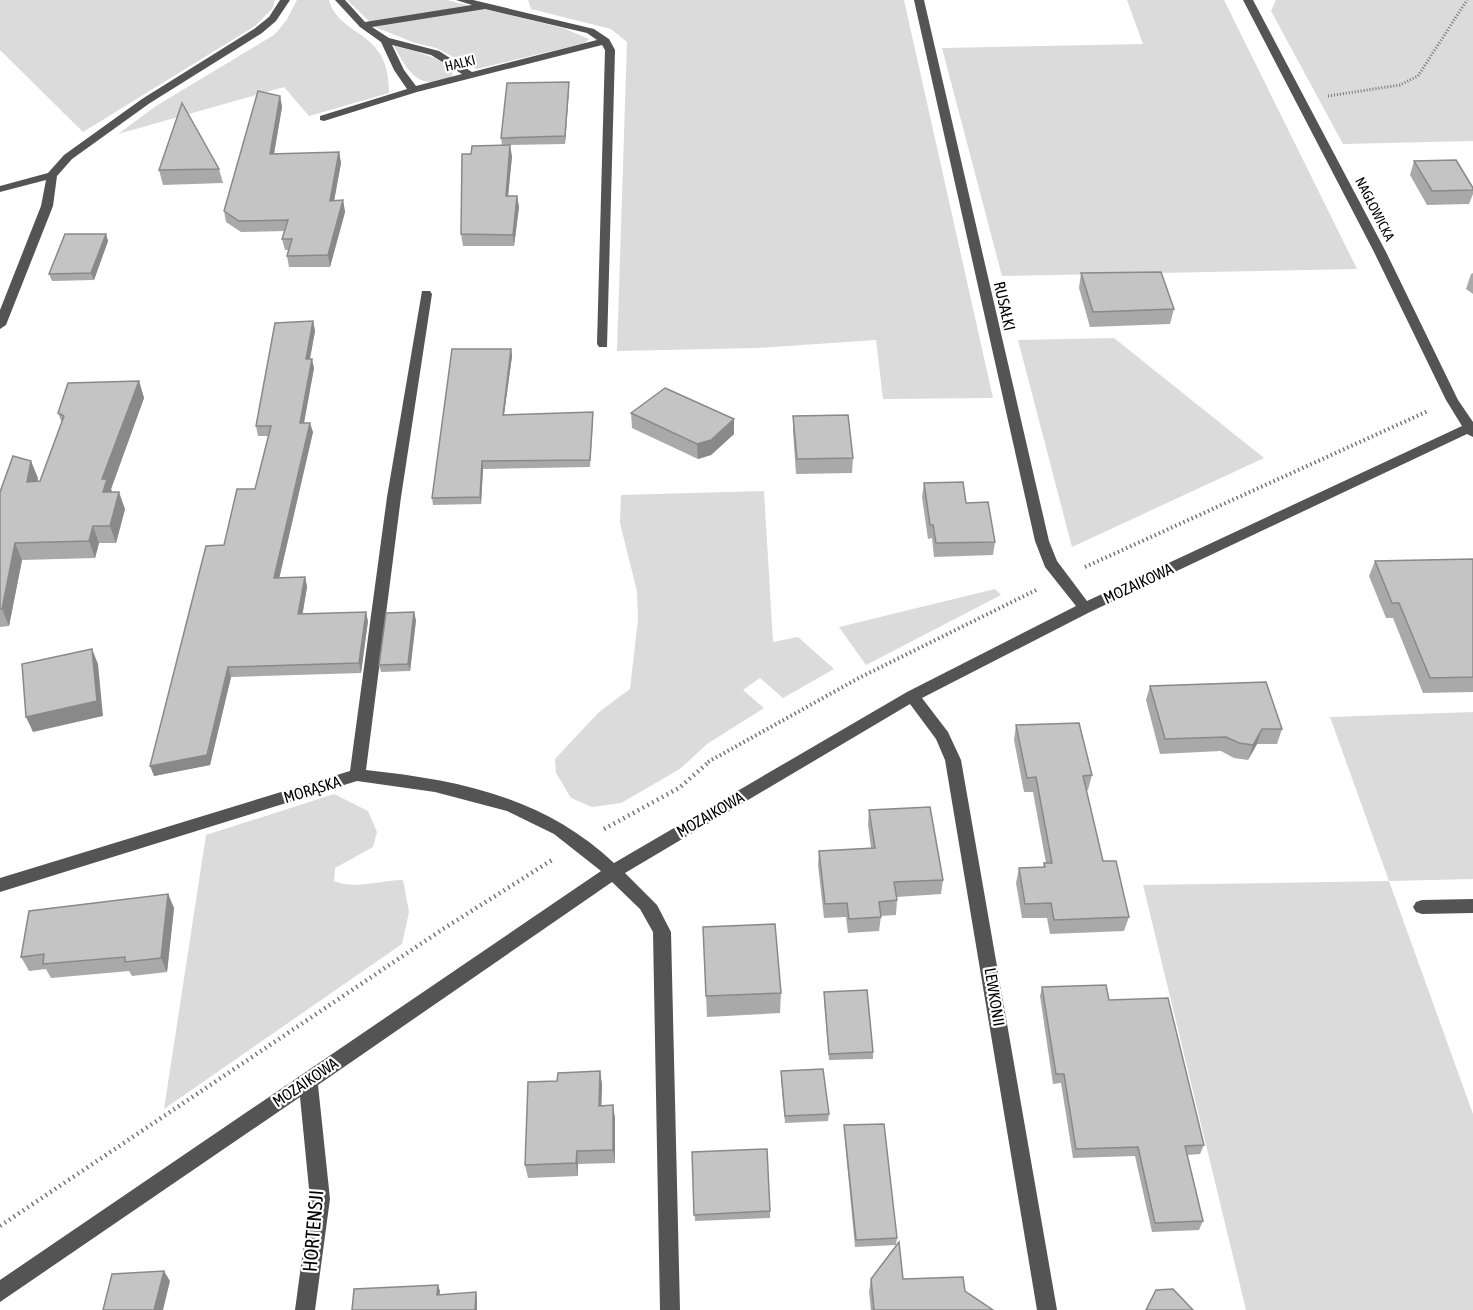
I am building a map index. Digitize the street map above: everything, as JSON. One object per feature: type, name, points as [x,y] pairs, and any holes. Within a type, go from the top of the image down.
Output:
[{"type":"street","points":[[0,325],[47,206],[52,175],[68,157],[94,137],[146,101],[249,38],[273,19],[285,0]]},
{"type":"street","points":[[340,0],[363,25],[385,40],[435,53],[472,76]]},
{"type":"street","points":[[461,0],[590,31],[605,41],[610,50],[603,344]]},
{"type":"street","points":[[363,25],[485,6],[504,0]]},
{"type":"street","name":"RUSAŁKI","points":[[919,0],[1042,541],[1050,563],[1085,608]]},
{"type":"street","name":"NAGŁOWICKA","points":[[1248,0],[1313,123],[1452,400],[1472,429]]},
{"type":"street","points":[[385,40],[399,70],[413,90]]},
{"type":"street","name":"HALKI","points":[[324,118],[413,90],[605,41]]},
{"type":"street","points":[[0,189],[52,175]]},
{"type":"street","points":[[357,775],[394,497],[426,294]]},
{"type":"street","name":"MOZAIKOWA","points":[[0,1292],[613,872],[912,696],[1085,608],[1472,429]]},
{"type":"street","name":"LEWKONII","points":[[912,696],[934,724],[952,760],[1047,1310]]},
{"type":"street","name":"MORĄSKA","points":[[0,885],[357,775],[414,780],[501,802],[533,814],[580,842],[654,912],[662,932],[670,1310]]},
{"type":"street","points":[[1422,907],[1473,906]]},
{"type":"street","name":"HORTENSJI","points":[[305,1310],[320,1199],[308,1080]]},
{"type":"path","points":[[1313,123],[1329,94],[1400,85],[1418,75],[1467,0]]},
{"type":"shaded area","points":[[0,0],[275,0],[273,8],[255,26],[83,132],[0,50]]},
{"type":"shaded area","points":[[297,0],[329,0],[335,13],[343,22],[373,45],[382,57],[387,72],[389,93],[309,116],[284,87],[118,134],[156,106],[274,35],[286,21]]},
{"type":"shaded area","points":[[347,0],[447,0],[563,28],[589,39],[585,43],[477,69],[436,48],[415,43],[375,27]]},
{"type":"shaded area","points":[[528,0],[904,0],[993,398],[883,399],[876,340],[757,348],[617,351],[627,42],[611,29],[531,9]]},
{"type":"shaded area","points":[[1127,0],[1224,0],[1357,269],[1002,276],[942,48],[1143,44]]},
{"type":"shaded area","points":[[1276,0],[1473,0],[1473,141],[1343,144],[1271,11]]},
{"type":"shaded area","points":[[394,46],[437,59],[451,69],[453,75],[440,81],[423,81],[411,73]]},
{"type":"shaded area","points":[[1114,338],[1264,458],[1072,547],[1018,340]]},
{"type":"shaded area","points":[[764,491],[773,642],[798,637],[834,669],[783,698],[760,678],[743,690],[764,708],[707,744],[680,769],[621,803],[592,807],[571,798],[556,773],[555,759],[599,712],[630,689],[638,619],[637,591],[620,523],[621,495]]},
{"type":"shaded area","points":[[995,589],[1001,595],[866,665],[839,627]]},
{"type":"shaded area","points":[[1473,712],[1473,879],[1389,881],[1330,717]]},
{"type":"shaded area","points":[[334,794],[368,811],[377,832],[373,847],[335,868],[334,881],[359,885],[403,880],[409,912],[402,944],[164,1109],[206,835]]},
{"type":"shaded area","points":[[1389,881],[1473,1114],[1473,1310],[1246,1310],[1143,885]]},
{"type":"building","points":[[569,82],[565,136],[501,138],[507,83]]},
{"type":"building","points":[[258,91],[280,96],[270,154],[339,152],[330,201],[343,200],[328,255],[287,256],[292,239],[282,239],[288,220],[239,221],[224,211]]},
{"type":"building","points":[[182,103],[219,169],[159,170]]},
{"type":"building","points":[[510,145],[506,196],[517,196],[513,235],[461,234],[462,154],[471,154],[472,146]]},
{"type":"building","points":[[1456,160],[1473,190],[1432,191],[1414,161]]},
{"type":"building","points":[[65,234],[106,234],[91,273],[49,274]]},
{"type":"building","points":[[1161,272],[1174,309],[1093,312],[1081,273]]},
{"type":"building","points":[[313,321],[306,359],[312,359],[300,423],[310,423],[274,578],[305,577],[298,614],[366,612],[359,663],[228,667],[207,755],[150,766],[206,546],[224,545],[237,489],[255,489],[271,426],[256,426],[275,323]]},
{"type":"building","points":[[452,349],[511,349],[503,415],[593,412],[590,460],[482,461],[480,497],[432,498]]},
{"type":"building","points":[[139,381],[102,479],[107,479],[103,492],[119,492],[110,526],[93,526],[89,541],[15,543],[2,609],[0,609],[0,492],[13,456],[31,461],[27,482],[40,481],[64,416],[58,413],[68,383]]},
{"type":"building","points":[[665,388],[734,419],[711,440],[697,444],[631,413]]},
{"type":"building","points":[[848,415],[853,458],[797,459],[793,416]]},
{"type":"building","points":[[963,482],[966,503],[988,502],[995,542],[936,543],[933,525],[930,525],[924,483]]},
{"type":"building","points":[[1473,559],[1473,677],[1430,678],[1399,603],[1392,603],[1375,561]]},
{"type":"building","points":[[414,612],[408,664],[379,665],[386,613]]},
{"type":"building","points":[[92,649],[97,701],[26,717],[22,664]]},
{"type":"building","points":[[1266,682],[1282,729],[1262,729],[1253,745],[1239,743],[1226,737],[1165,739],[1150,686]]},
{"type":"building","points":[[1079,723],[1092,775],[1083,776],[1103,861],[1116,861],[1129,917],[1054,920],[1051,903],[1025,904],[1019,868],[1045,867],[1044,863],[1052,863],[1036,777],[1027,778],[1016,725]]},
{"type":"building","points":[[930,807],[943,880],[894,882],[897,900],[879,902],[881,917],[849,919],[847,903],[825,904],[819,851],[875,848],[869,810]]},
{"type":"building","points":[[168,894],[161,958],[125,962],[125,957],[43,964],[44,954],[21,957],[29,911]]},
{"type":"building","points":[[775,924],[781,993],[706,996],[703,927]]},
{"type":"building","points":[[1106,985],[1109,1000],[1168,998],[1204,1145],[1185,1146],[1203,1221],[1155,1223],[1138,1147],[1076,1149],[1064,1074],[1056,1074],[1042,987]]},
{"type":"building","points":[[867,990],[873,1052],[829,1054],[824,992]]},
{"type":"building","points":[[823,1069],[829,1114],[785,1116],[781,1071]]},
{"type":"building","points":[[600,1071],[599,1106],[613,1105],[613,1150],[577,1151],[576,1163],[525,1165],[528,1082],[557,1081],[558,1073]]},
{"type":"building","points":[[884,1124],[897,1238],[856,1240],[844,1125]]},
{"type":"building","points":[[767,1149],[770,1211],[694,1215],[692,1152]]},
{"type":"building","points":[[899,1242],[903,1279],[963,1277],[965,1291],[993,1310],[874,1310],[871,1279]]},
{"type":"building","points":[[164,1271],[154,1310],[103,1310],[112,1274]]},
{"type":"building","points":[[438,1285],[437,1295],[476,1292],[475,1310],[352,1310],[354,1289]]},
{"type":"building","points":[[1173,1289],[1193,1310],[1146,1310],[1156,1290]]}]
